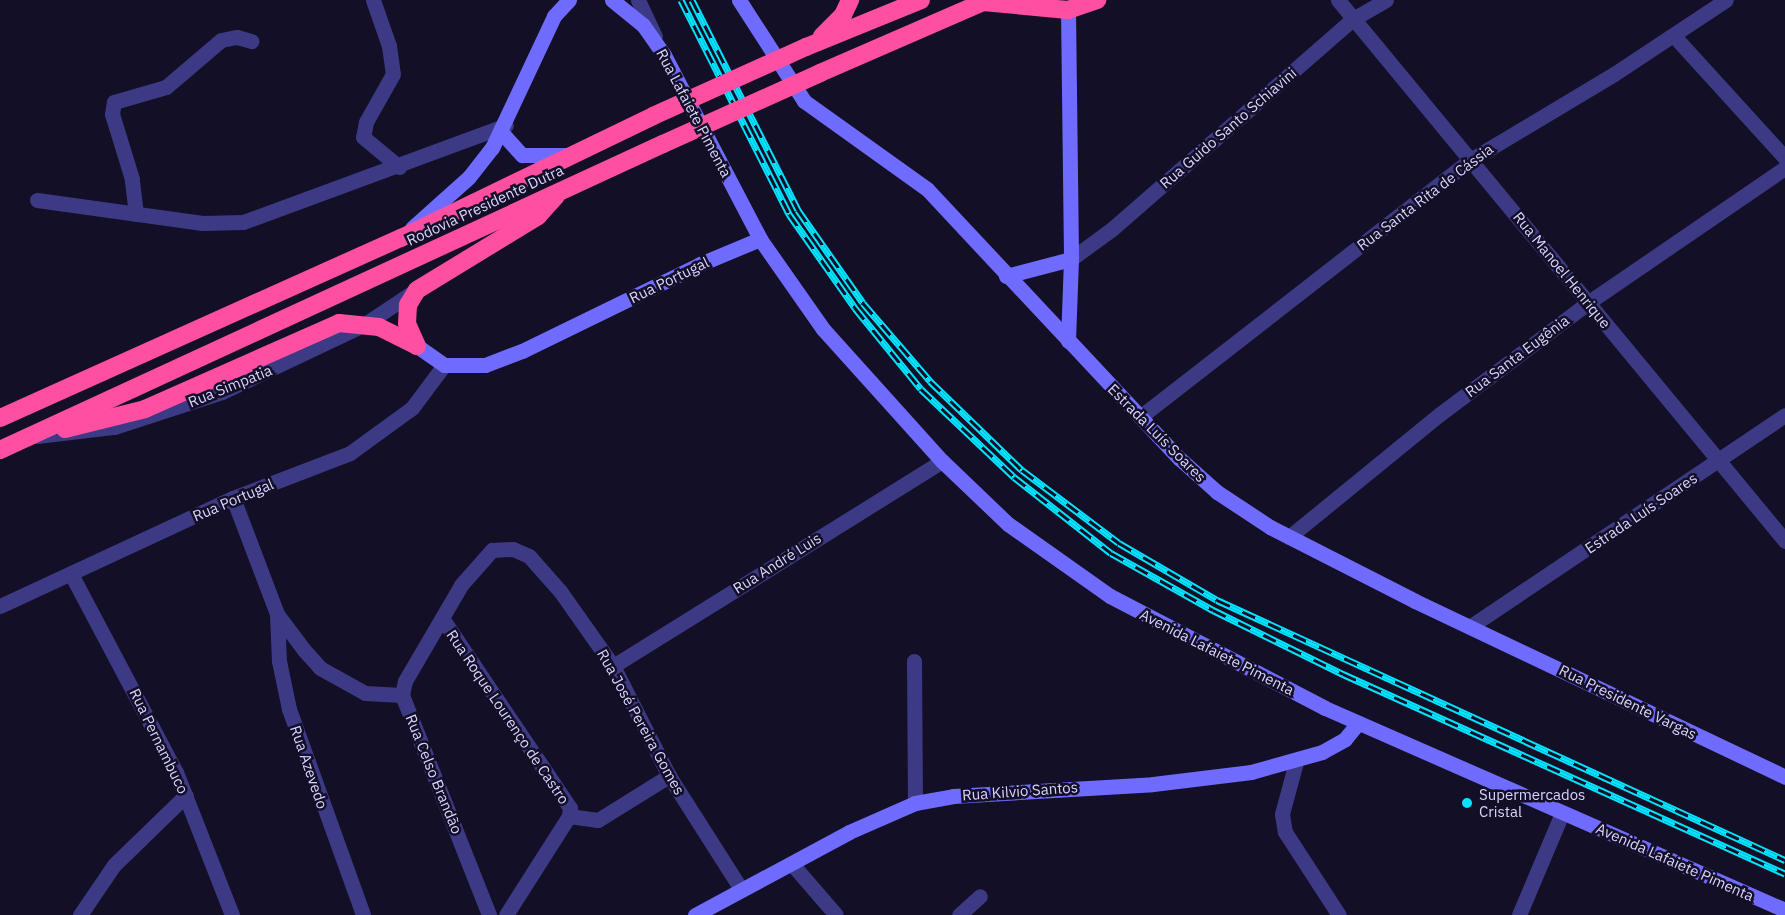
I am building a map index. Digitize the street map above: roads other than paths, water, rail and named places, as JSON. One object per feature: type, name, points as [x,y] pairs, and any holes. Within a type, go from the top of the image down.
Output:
[{"type":"highway","points":[[812,45],[843,15],[850,0]]},
{"type":"highway","name":"Rodovia Presidente Dutra","points":[[0,418],[401,238],[579,155],[653,116],[812,45],[921,0]]},
{"type":"highway","points":[[986,1],[1068,10],[1096,0]]},
{"type":"highway","name":"Rodovia Presidente Dutra","points":[[0,450],[564,188],[986,1]]},
{"type":"highway","points":[[417,346],[407,324],[408,305],[417,290],[538,216],[564,188]]},
{"type":"highway","points":[[28,437],[145,410],[339,323],[365,324],[417,346]]},
{"type":"highway","points":[[0,406],[131,350],[180,338]]},
{"type":"main road","points":[[401,238],[469,177],[504,129],[552,22],[569,0]]},
{"type":"main road","name":"Rua Lafaiete Pimenta","points":[[612,0],[643,25],[664,55],[760,239]]},
{"type":"main road","name":"Estrada Luís Soares","points":[[739,0],[804,100],[927,189],[1006,276],[1196,476],[1289,537],[1471,626]]},
{"type":"main road","points":[[1068,10],[1071,259],[1068,341]]},
{"type":"main road","points":[[504,129],[522,155],[579,155]]},
{"type":"main road","name":"Rua Portugal","points":[[444,364],[485,365],[522,351],[700,264],[760,239]]},
{"type":"main road","name":"Avenida Lafaiete Pimenta","points":[[760,239],[823,329],[942,461],[1008,524],[1110,596],[1358,723],[1785,910]]},
{"type":"main road","points":[[1006,276],[1071,259]]},
{"type":"main road","points":[[417,346],[444,364]]},
{"type":"main road","name":"Rua Presidente Vargas","points":[[1471,626],[1785,777]]},
{"type":"main road","name":"Rua Kilvio Santos","points":[[695,915],[849,832],[915,802],[1042,789],[1153,784],[1251,772],[1296,762],[1345,739],[1358,723]]},
{"type":"street","points":[[373,0],[389,46],[393,74],[366,122],[363,137],[399,166]]},
{"type":"street","points":[[638,0],[664,55]]},
{"type":"street","name":"Rua Manoel Henrique","points":[[1338,0],[1472,159],[1718,462],[1783,536]]},
{"type":"street","name":"Rua Guido Santo Schiavini","points":[[1071,259],[1112,229],[1353,19],[1386,0]]},
{"type":"street","name":"Rua Santa Rita de Cássia","points":[[1140,417],[1472,159],[1674,36],[1726,0]]},
{"type":"street","points":[[1674,36],[1785,158]]},
{"type":"street","points":[[136,214],[130,170],[112,114],[114,102],[166,87],[221,40],[237,37],[251,41]]},
{"type":"street","points":[[37,200],[202,223],[243,222],[504,129]]},
{"type":"street","name":"Rua Santa Eugênia","points":[[1289,537],[1440,414],[1589,302],[1785,168]]},
{"type":"street","points":[[365,324],[417,290]]},
{"type":"street","name":"Rua Portugal","points":[[0,606],[233,498],[350,453],[412,408],[444,364]]},
{"type":"street","name":"Estrada Luís Soares","points":[[1471,626],[1785,415]]},
{"type":"street","name":"Rua André Luis","points":[[613,666],[942,461]]},
{"type":"street","name":"Rua Celso Brandão","points":[[233,498],[277,614],[320,668],[344,684],[365,693],[402,695],[489,915]]},
{"type":"street","name":"Rua José Pereira Gomes","points":[[402,695],[405,681],[461,585],[492,550],[513,549],[529,556],[560,591],[613,666],[669,776],[741,889]]},
{"type":"street","name":"Rua Pernambuco","points":[[71,574],[186,795],[232,915]]},
{"type":"street","name":"Rua Azevedo","points":[[277,614],[279,661],[289,709],[363,915]]},
{"type":"street","name":"Rua Roque Lourenço de Castro","points":[[442,618],[568,800],[569,816]]},
{"type":"street","points":[[914,661],[915,802]]},
{"type":"street","points":[[1296,762],[1282,814],[1285,832],[1338,915]]},
{"type":"street","points":[[506,915],[569,816],[598,820],[669,776]]},
{"type":"street","points":[[80,915],[114,865],[186,795]]},
{"type":"street","points":[[1519,915],[1562,813]]},
{"type":"street","points":[[792,864],[836,915]]},
{"type":"street","points":[[959,915],[980,896]]},
{"type":"railway","points":[[681,0],[789,214],[855,308],[921,389],[1014,477],[1111,553],[1213,610],[1343,674],[1785,874]]},
{"type":"railway","points":[[692,0],[798,210],[863,303],[930,381],[1022,470],[1119,543],[1217,600],[1785,860]]},
{"type":"place","name":"Supermercados Cristal","points":[[1467,803]]}]
